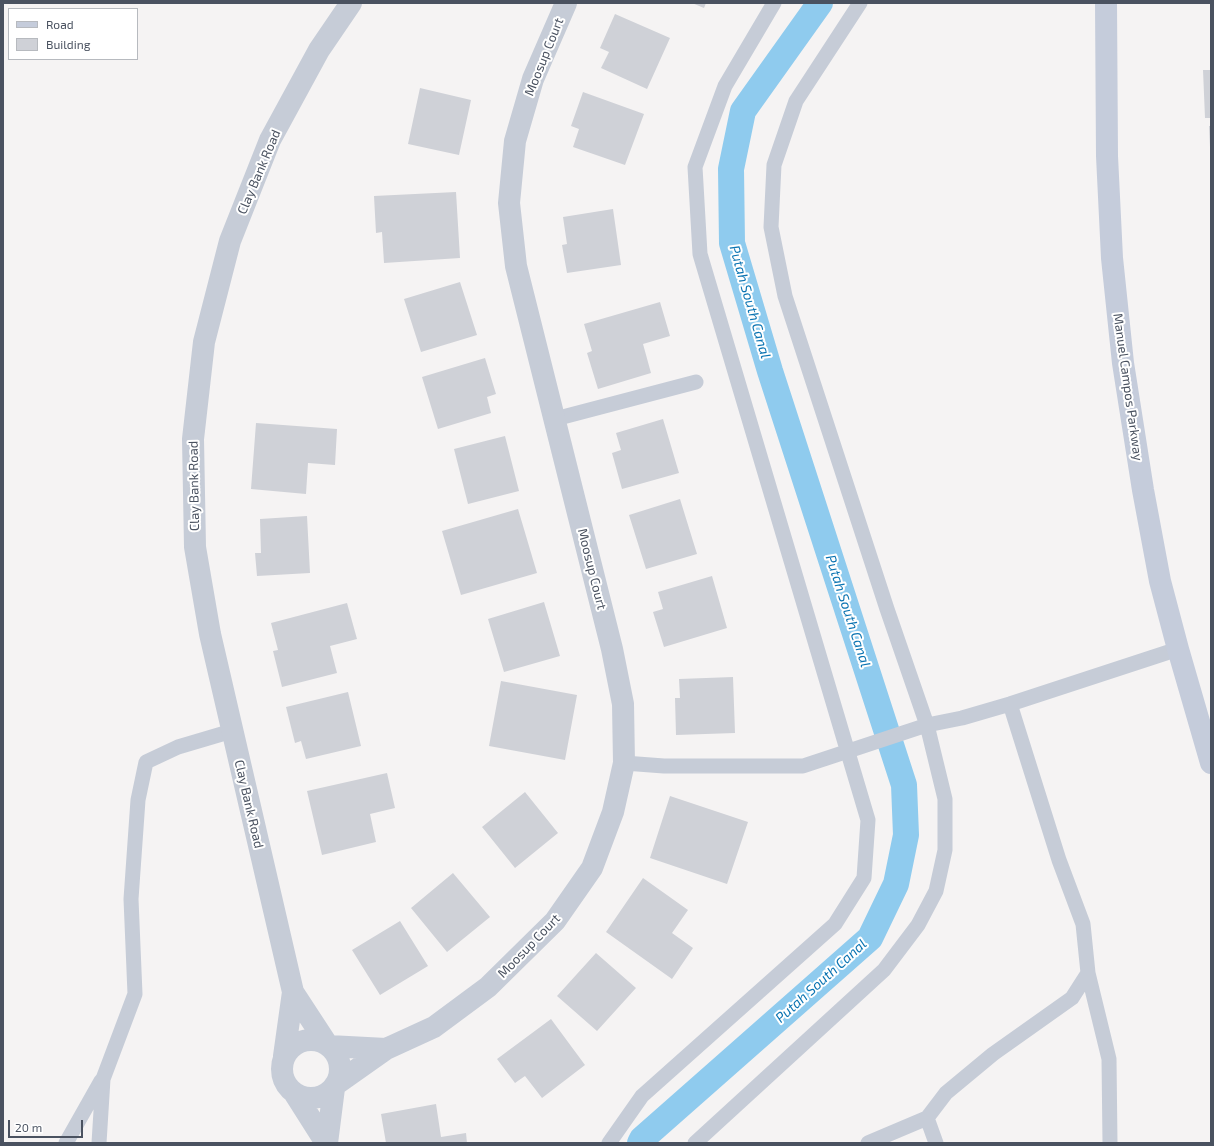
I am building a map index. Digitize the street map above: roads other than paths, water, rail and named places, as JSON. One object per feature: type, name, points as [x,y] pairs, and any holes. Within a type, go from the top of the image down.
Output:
[{"type":"main road","name":"Manuel Campos Parkway","points":[[1106,3],[1107,156],[1112,258],[1123,363],[1143,490],[1160,581],[1211,763]]},
{"type":"street","name":"Clay Bank Road","points":[[327,1143],[335,1087],[339,1078],[340,1068],[338,1058],[293,992],[232,731],[210,634],[195,547],[193,439],[204,342],[230,241],[270,140],[319,50],[351,3]]},
{"type":"street","name":"Moosup Court","points":[[335,1087],[386,1049],[434,1027],[488,987],[555,921],[592,868],[613,812],[624,763],[623,704],[612,649],[516,266],[509,203],[515,141],[531,85],[566,3]]},
{"type":"street","name":"Clay Bank Road","points":[[293,992],[284,1056],[281,1066],[282,1077],[287,1087],[295,1094],[327,1143]]},
{"type":"street","points":[[284,1056],[290,1048],[299,1042],[310,1040],[328,1045]]},
{"type":"street","name":"Moosup Court","points":[[328,1045],[386,1049]]},
{"type":"street","points":[[295,1094],[304,1098],[315,1099],[325,1095],[335,1087]]},
{"type":"lane","points":[[609,1143],[642,1096],[834,924],[864,878],[868,820],[700,254],[695,167],[725,86],[774,3]]},
{"type":"lane","points":[[695,1143],[884,970],[918,925],[936,891],[945,850],[945,799],[927,725],[887,609],[785,296],[771,228],[774,165],[796,101],[860,3]]},
{"type":"lane","points":[[555,419],[696,382]]},
{"type":"lane","points":[[624,763],[664,766],[803,766],[927,725],[962,718],[1010,704],[1178,649]]},
{"type":"lane","points":[[1010,704],[1059,860],[1083,924],[1088,974],[1109,1059],[1110,1143]]},
{"type":"lane","points":[[66,1143],[103,1079],[134,994],[131,899],[138,800],[146,762],[178,747],[232,731]]},
{"type":"lane","points":[[868,1143],[927,1118],[946,1093],[993,1054],[1072,998],[1088,974]]},
{"type":"lane","points":[[99,1143],[103,1079]]},
{"type":"lane","points":[[927,1118],[936,1143]]},
{"type":"waterway","name":"Putah South Canal","points":[[640,1143],[642,1139],[870,938],[896,884],[906,835],[904,785],[770,371],[732,243],[731,169],[743,111],[820,3]]}]
